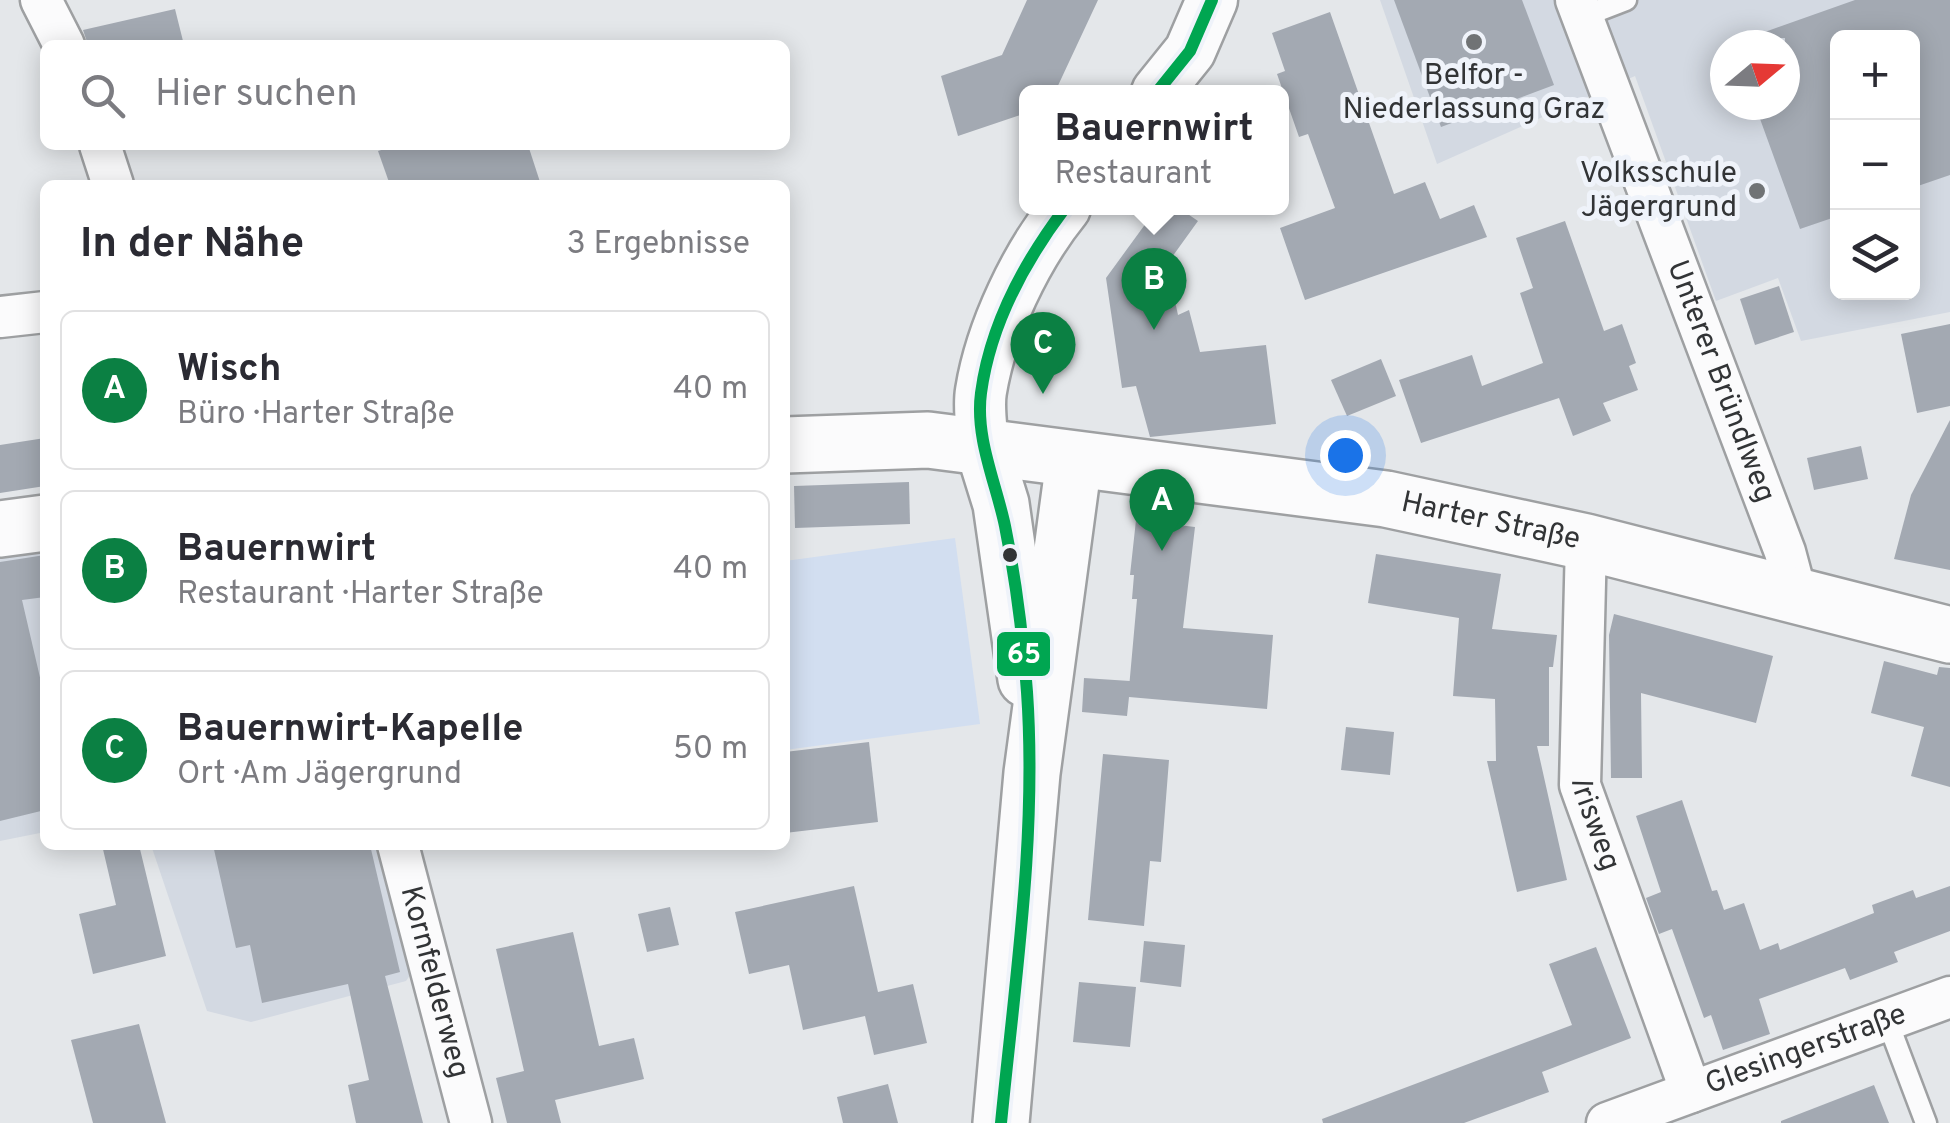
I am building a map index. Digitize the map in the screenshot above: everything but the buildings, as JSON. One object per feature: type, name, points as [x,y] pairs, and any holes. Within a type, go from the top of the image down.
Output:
[{"type":"main road","name":"Harter Straße","points":[[790,445],[928,440],[1386,498],[1586,542],[1950,635]]},
{"type":"main road","points":[[983,446],[1000,504],[1027,688],[1032,773]]},
{"type":"main road","points":[[1001,1123],[1032,773],[1074,461]]},
{"type":"main road","points":[[0,529],[40,523]]},
{"type":"street","points":[[41,0],[61,40]]},
{"type":"street","points":[[1163,85],[1190,51],[1212,0]]},
{"type":"street","name":"Unterer Bründlweg","points":[[1579,8],[1785,552],[1797,597]]},
{"type":"street","points":[[102,150],[110,180]]},
{"type":"street","points":[[983,446],[980,392],[1012,292],[1059,215]]},
{"type":"street","points":[[0,317],[40,313]]},
{"type":"street","name":"Irisweg","points":[[1586,542],[1580,785],[1691,1092]]},
{"type":"street","name":"Kornfelderweg","points":[[399,850],[471,1123]]},
{"type":"street","name":"Glesingerstraße","points":[[1626,1120],[1691,1092],[1950,997]]},
{"type":"lane","points":[[1579,8],[1626,0]]},
{"type":"lane","points":[[1887,1020],[1926,1123]]},
{"type":"shaded area","name":"Volksschule Jägergrund","points":[[1380,0],[1950,0],[1950,312],[1801,341],[1778,278],[1716,301],[1635,76],[1437,164]]},
{"type":"shaded area","points":[[955,538],[980,724],[790,749],[790,560]]},
{"type":"shaded area","points":[[40,547],[40,833],[0,841],[0,553]]},
{"type":"shaded area","points":[[153,850],[384,850],[415,968],[406,981],[251,1022],[207,1011]]},
{"type":"transit line","name":"65","points":[[1163,85],[1190,51],[1212,0]]},
{"type":"transit line","name":"65","points":[[1001,1123],[1023,908],[1029,746],[1019,609],[1005,526],[981,427],[981,393],[992,343],[1011,295],[1060,215]]},
{"type":"place","name":"Belfor - Niederlassung Graz","points":[[1474,42]]},
{"type":"place","name":"Volksschule Jägergrund","points":[[1757,191]]},
{"type":"place","name":"Bauernwirt","points":[[1154,330]]},
{"type":"place","name":"Bauernwirt-Kapelle","points":[[1043,394]]},
{"type":"place","name":"Wisch","points":[[1162,551]]}]
